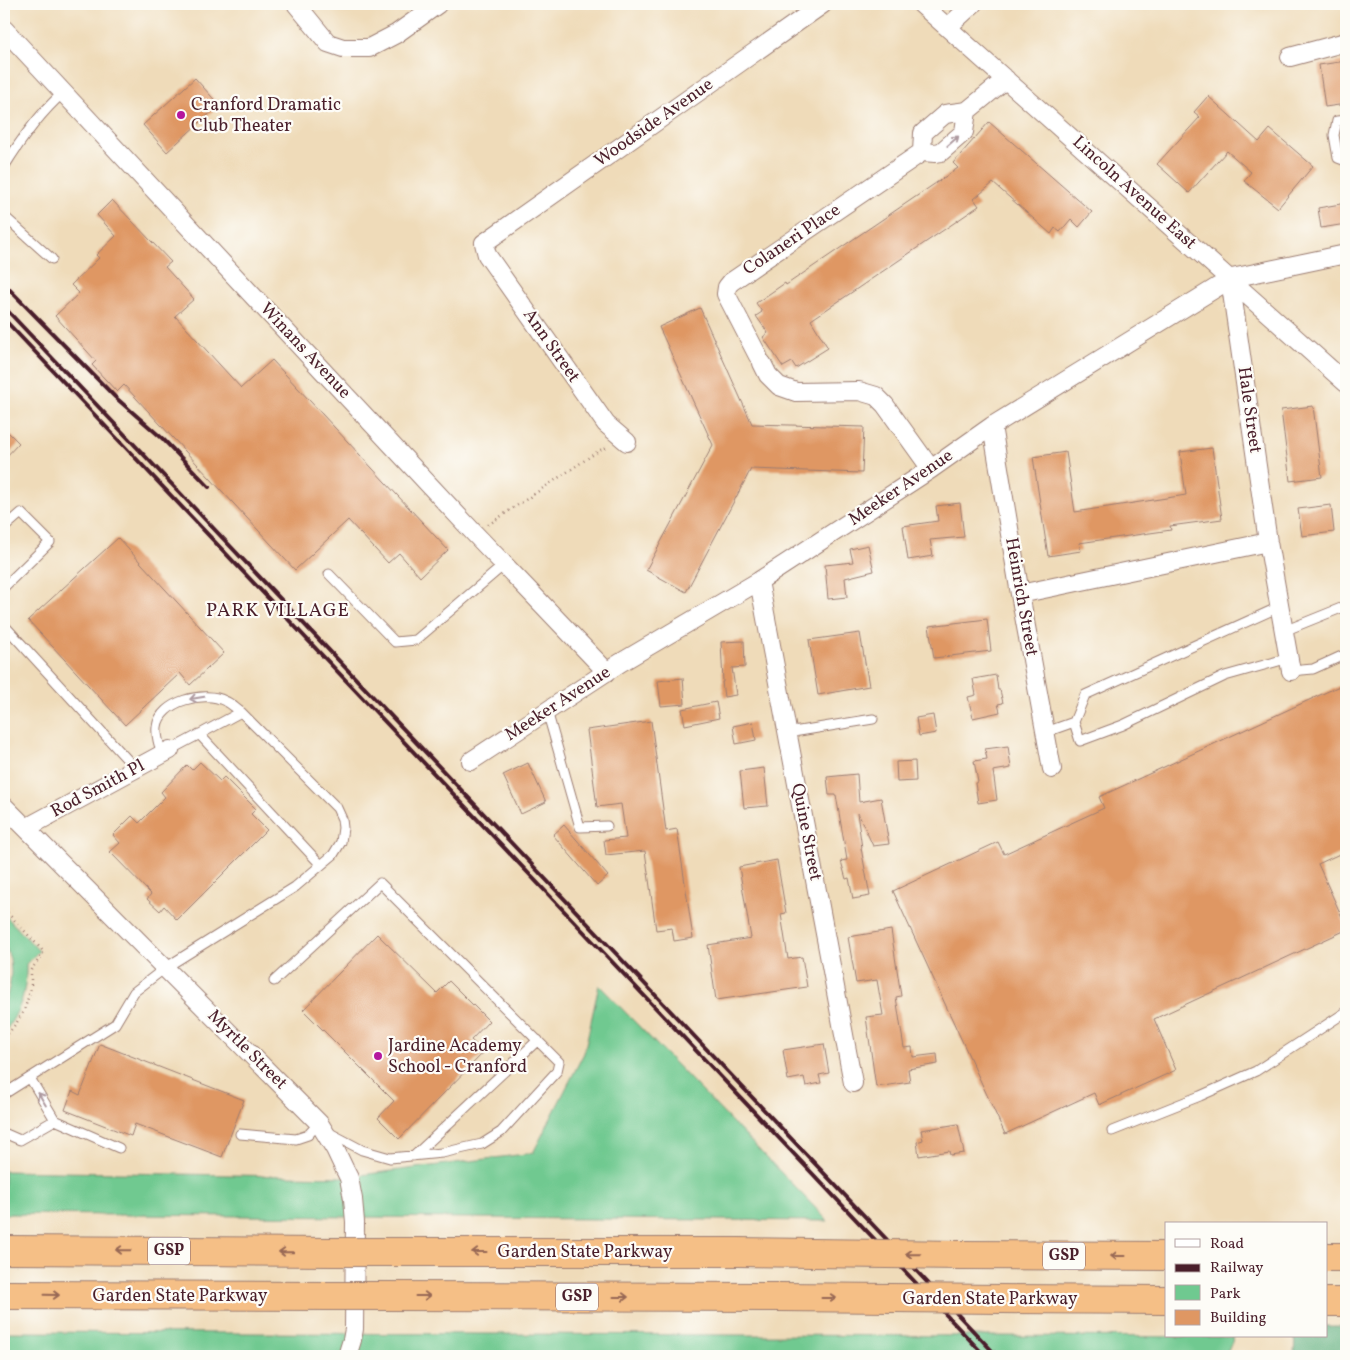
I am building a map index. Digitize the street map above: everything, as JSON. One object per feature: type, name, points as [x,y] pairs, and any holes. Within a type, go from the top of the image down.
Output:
[{"type":"highway","name":"Garden State Parkway","points":[[4,1250],[738,1252],[1165,1256]]},
{"type":"highway","points":[[1328,1257],[1346,1257]]},
{"type":"highway","name":"Garden State Parkway","points":[[4,1295],[1165,1300]]},
{"type":"highway","points":[[1328,1302],[1346,1302]]},
{"type":"street","points":[[296,4],[328,43],[343,48],[369,48],[396,34],[438,4]]},
{"type":"street","name":"Woodside Avenue","points":[[484,243],[823,4]]},
{"type":"street","name":"Lincoln Avenue East","points":[[922,4],[1346,383]]},
{"type":"street","points":[[948,27],[973,4]]},
{"type":"street","name":"Winans Avenue","points":[[4,29],[475,534],[607,672]]},
{"type":"street","points":[[1290,57],[1346,42]]},
{"type":"street","points":[[922,152],[923,133],[945,114],[967,111],[1006,79]]},
{"type":"street","name":"Colaneri Place","points":[[930,469],[885,405],[876,396],[859,391],[796,392],[779,386],[768,375],[726,294],[726,287],[922,152],[935,154],[941,152],[964,132],[967,111]]},
{"type":"street","name":"Ann Street","points":[[484,243],[488,255],[606,424],[627,442]]},
{"type":"street","name":"Meeker Avenue","points":[[471,761],[607,672],[759,581],[992,426],[1230,279],[1346,254]]},
{"type":"street","name":"Hale Street","points":[[1230,279],[1268,542],[1290,665]]},
{"type":"street","name":"Heinrich Street","points":[[992,426],[1052,769]]},
{"type":"street","points":[[1020,594],[1268,542]]},
{"type":"street","name":"Quine Street","points":[[759,581],[852,1083]]},
{"type":"street","name":"Rod Smith Pl","points":[[26,828],[166,752]]},
{"type":"street","name":"Myrtle Street","points":[[4,806],[321,1127],[338,1154],[348,1178],[355,1209],[354,1329],[347,1356]]},
{"type":"lane","points":[[4,167],[50,104],[63,92]]},
{"type":"lane","points":[[1346,120],[1338,121],[1334,136],[1338,158],[1346,161]]},
{"type":"lane","points":[[4,216],[52,259]]},
{"type":"lane","points":[[4,528],[21,512],[50,542],[4,587]]},
{"type":"lane","points":[[330,574],[395,642],[416,640],[505,564]]},
{"type":"lane","points":[[1284,631],[1346,606]]},
{"type":"lane","points":[[1279,607],[1085,695],[1074,722],[1080,741],[1122,725],[1226,676],[1290,665],[1313,669],[1346,654]]},
{"type":"lane","points":[[4,625],[135,768]]},
{"type":"lane","points":[[4,1094],[115,1024],[134,992],[165,968],[295,887],[333,855],[341,842],[343,828],[342,819],[337,808],[241,712],[224,700],[204,696],[183,700],[173,705],[163,712],[157,725],[157,735],[166,752],[241,712]]},
{"type":"lane","points":[[547,711],[580,827],[607,826]]},
{"type":"lane","points":[[787,733],[873,719]]},
{"type":"lane","points":[[1046,732],[1074,722]]},
{"type":"lane","points":[[199,734],[321,865]]},
{"type":"lane","points":[[240,1134],[296,1139],[308,1135],[321,1127],[362,1150],[390,1158],[442,1153],[482,1144],[501,1132],[557,1072],[559,1062],[380,883],[274,981]]},
{"type":"lane","points":[[1112,1132],[1200,1096],[1256,1070],[1346,1012]]},
{"type":"lane","points":[[414,1156],[538,1040]]},
{"type":"lane","points":[[30,1078],[55,1120],[119,1148]]},
{"type":"lane","points":[[4,1133],[20,1140],[55,1120]]},
{"type":"path","points":[[475,534],[600,450],[627,442]]},
{"type":"path","points":[[4,909],[44,952],[31,970],[31,988],[24,1011],[18,1022],[4,1039]]},
{"type":"green space","points":[[4,914],[39,951],[26,964],[24,992],[18,1009],[4,1033],[4,1004],[10,984],[11,972],[10,959],[4,942]]},
{"type":"green space","points":[[599,985],[828,1221],[4,1214],[4,1171],[345,1177],[533,1153],[584,1053]]},
{"type":"green space","points":[[1328,1326],[1346,1326],[1346,1356],[1294,1356],[1295,1338],[1328,1338]]},
{"type":"green space","points":[[4,1332],[1234,1338],[1226,1356],[4,1356]]},
{"type":"building","points":[[1346,61],[1346,104],[1325,107],[1319,65]]},
{"type":"building","name":"Cranford Dramatic Club Theater","points":[[195,78],[219,105],[167,152],[143,125]]},
{"type":"building","points":[[1208,96],[1259,142],[1270,129],[1313,166],[1278,208],[1244,181],[1251,172],[1227,151],[1189,193],[1157,164],[1200,117],[1194,112]]},
{"type":"building","points":[[989,122],[1092,212],[1079,227],[1071,219],[1060,232],[1055,228],[1051,234],[993,183],[974,199],[979,206],[811,320],[828,348],[796,368],[792,362],[783,367],[763,337],[768,333],[756,316],[762,312],[756,303],[785,283],[786,285],[958,168],[953,163]]},
{"type":"building","points":[[112,200],[171,262],[165,267],[194,299],[175,316],[241,388],[272,360],[448,550],[420,577],[399,553],[388,563],[348,520],[295,570],[124,385],[117,392],[92,365],[96,361],[55,316],[79,293],[71,285],[99,258],[96,255],[116,236],[97,215]]},
{"type":"building","points":[[1346,203],[1346,224],[1321,228],[1318,208]]},
{"type":"building","points":[[700,308],[752,424],[864,427],[862,473],[751,469],[686,592],[646,570],[713,445],[659,327]]},
{"type":"building","points":[[1313,406],[1322,477],[1290,481],[1281,410]]},
{"type":"building","points":[[4,428],[19,443],[4,459]]},
{"type":"building","points":[[1212,448],[1222,519],[1170,526],[1171,530],[1079,543],[1081,551],[1048,556],[1033,457],[1066,452],[1075,512],[1186,495],[1180,452]]},
{"type":"building","points":[[960,503],[964,537],[930,540],[933,556],[908,560],[903,526],[938,521],[936,506]]},
{"type":"building","points":[[1331,505],[1334,532],[1302,536],[1298,509]]},
{"type":"building","points":[[118,538],[224,653],[190,685],[180,673],[125,725],[28,620]]},
{"type":"building","points":[[868,545],[874,571],[845,578],[847,597],[828,599],[825,565],[853,562],[850,549]]},
{"type":"building","points":[[987,619],[991,651],[934,658],[929,626]]},
{"type":"building","points":[[860,633],[869,686],[818,695],[809,640]]},
{"type":"building","points":[[744,641],[745,667],[732,668],[736,695],[724,697],[721,642]]},
{"type":"building","points":[[996,675],[998,690],[1000,690],[1003,703],[998,704],[1000,712],[973,718],[968,697],[976,695],[973,679]]},
{"type":"building","points":[[683,678],[685,704],[661,706],[658,681]]},
{"type":"building","points":[[1346,683],[1346,851],[1318,864],[1346,926],[1346,930],[1154,1019],[1176,1070],[1099,1105],[1094,1093],[1005,1134],[893,891],[998,842],[1004,854],[1104,808],[1099,797]]},
{"type":"building","points":[[716,702],[719,718],[685,725],[682,709]]},
{"type":"building","points":[[933,715],[936,733],[919,736],[916,718]]},
{"type":"building","points":[[651,721],[666,831],[677,829],[693,938],[674,941],[672,928],[656,930],[645,851],[606,855],[604,840],[626,838],[621,804],[597,807],[587,730]]},
{"type":"building","points":[[753,722],[756,740],[736,744],[733,726]]},
{"type":"building","points":[[1008,746],[1011,768],[993,771],[997,800],[978,803],[975,783],[978,782],[974,761],[987,759],[985,749]]},
{"type":"building","points":[[915,761],[916,781],[897,782],[896,762]]},
{"type":"building","points":[[200,762],[220,781],[224,777],[256,809],[251,814],[267,830],[177,920],[164,906],[160,911],[147,899],[151,894],[110,852],[120,843],[113,835],[132,816],[139,823],[165,797],[161,792],[187,765],[192,770]]},
{"type":"building","points":[[528,763],[546,802],[521,814],[503,775]]},
{"type":"building","points":[[764,768],[768,806],[744,808],[740,771]]},
{"type":"building","points":[[857,774],[859,802],[881,798],[889,844],[873,846],[857,813],[870,896],[853,899],[849,878],[846,879],[841,861],[847,860],[836,795],[829,795],[827,777]]},
{"type":"building","points":[[564,825],[608,876],[597,886],[553,835]]},
{"type":"building","points":[[777,860],[786,913],[781,914],[788,959],[802,957],[807,987],[716,1000],[708,945],[751,938],[739,867]]},
{"type":"building","points":[[891,930],[901,996],[896,997],[904,1048],[912,1047],[913,1057],[937,1054],[938,1064],[908,1069],[910,1082],[876,1087],[866,1017],[883,1015],[877,980],[856,983],[848,937]]},
{"type":"building","points":[[377,934],[437,993],[449,981],[489,1021],[471,1040],[484,1052],[399,1139],[378,1118],[394,1101],[303,1010]]},
{"type":"building","points":[[100,1044],[244,1100],[222,1157],[135,1124],[131,1136],[65,1110],[72,1091],[80,1095]]},
{"type":"building","points":[[824,1044],[829,1073],[819,1075],[821,1083],[806,1086],[804,1077],[788,1080],[783,1050]]},
{"type":"building","points":[[958,1124],[964,1153],[950,1155],[949,1151],[919,1156],[917,1142],[923,1140],[921,1130]]},
{"type":"railway","points":[[4,284],[115,397],[163,439],[209,487]]},
{"type":"railway","points":[[4,307],[997,1356]]},
{"type":"railway","points":[[4,319],[985,1356]]},
{"type":"place","name":"Cranford Dramatic Club Theater","points":[[181,115]]},
{"type":"place","name":"Jardine Academy School - Cranford","points":[[378,1056]]},
{"type":"district","name":"PARK VILLAGE","points":[[278,611]]}]
